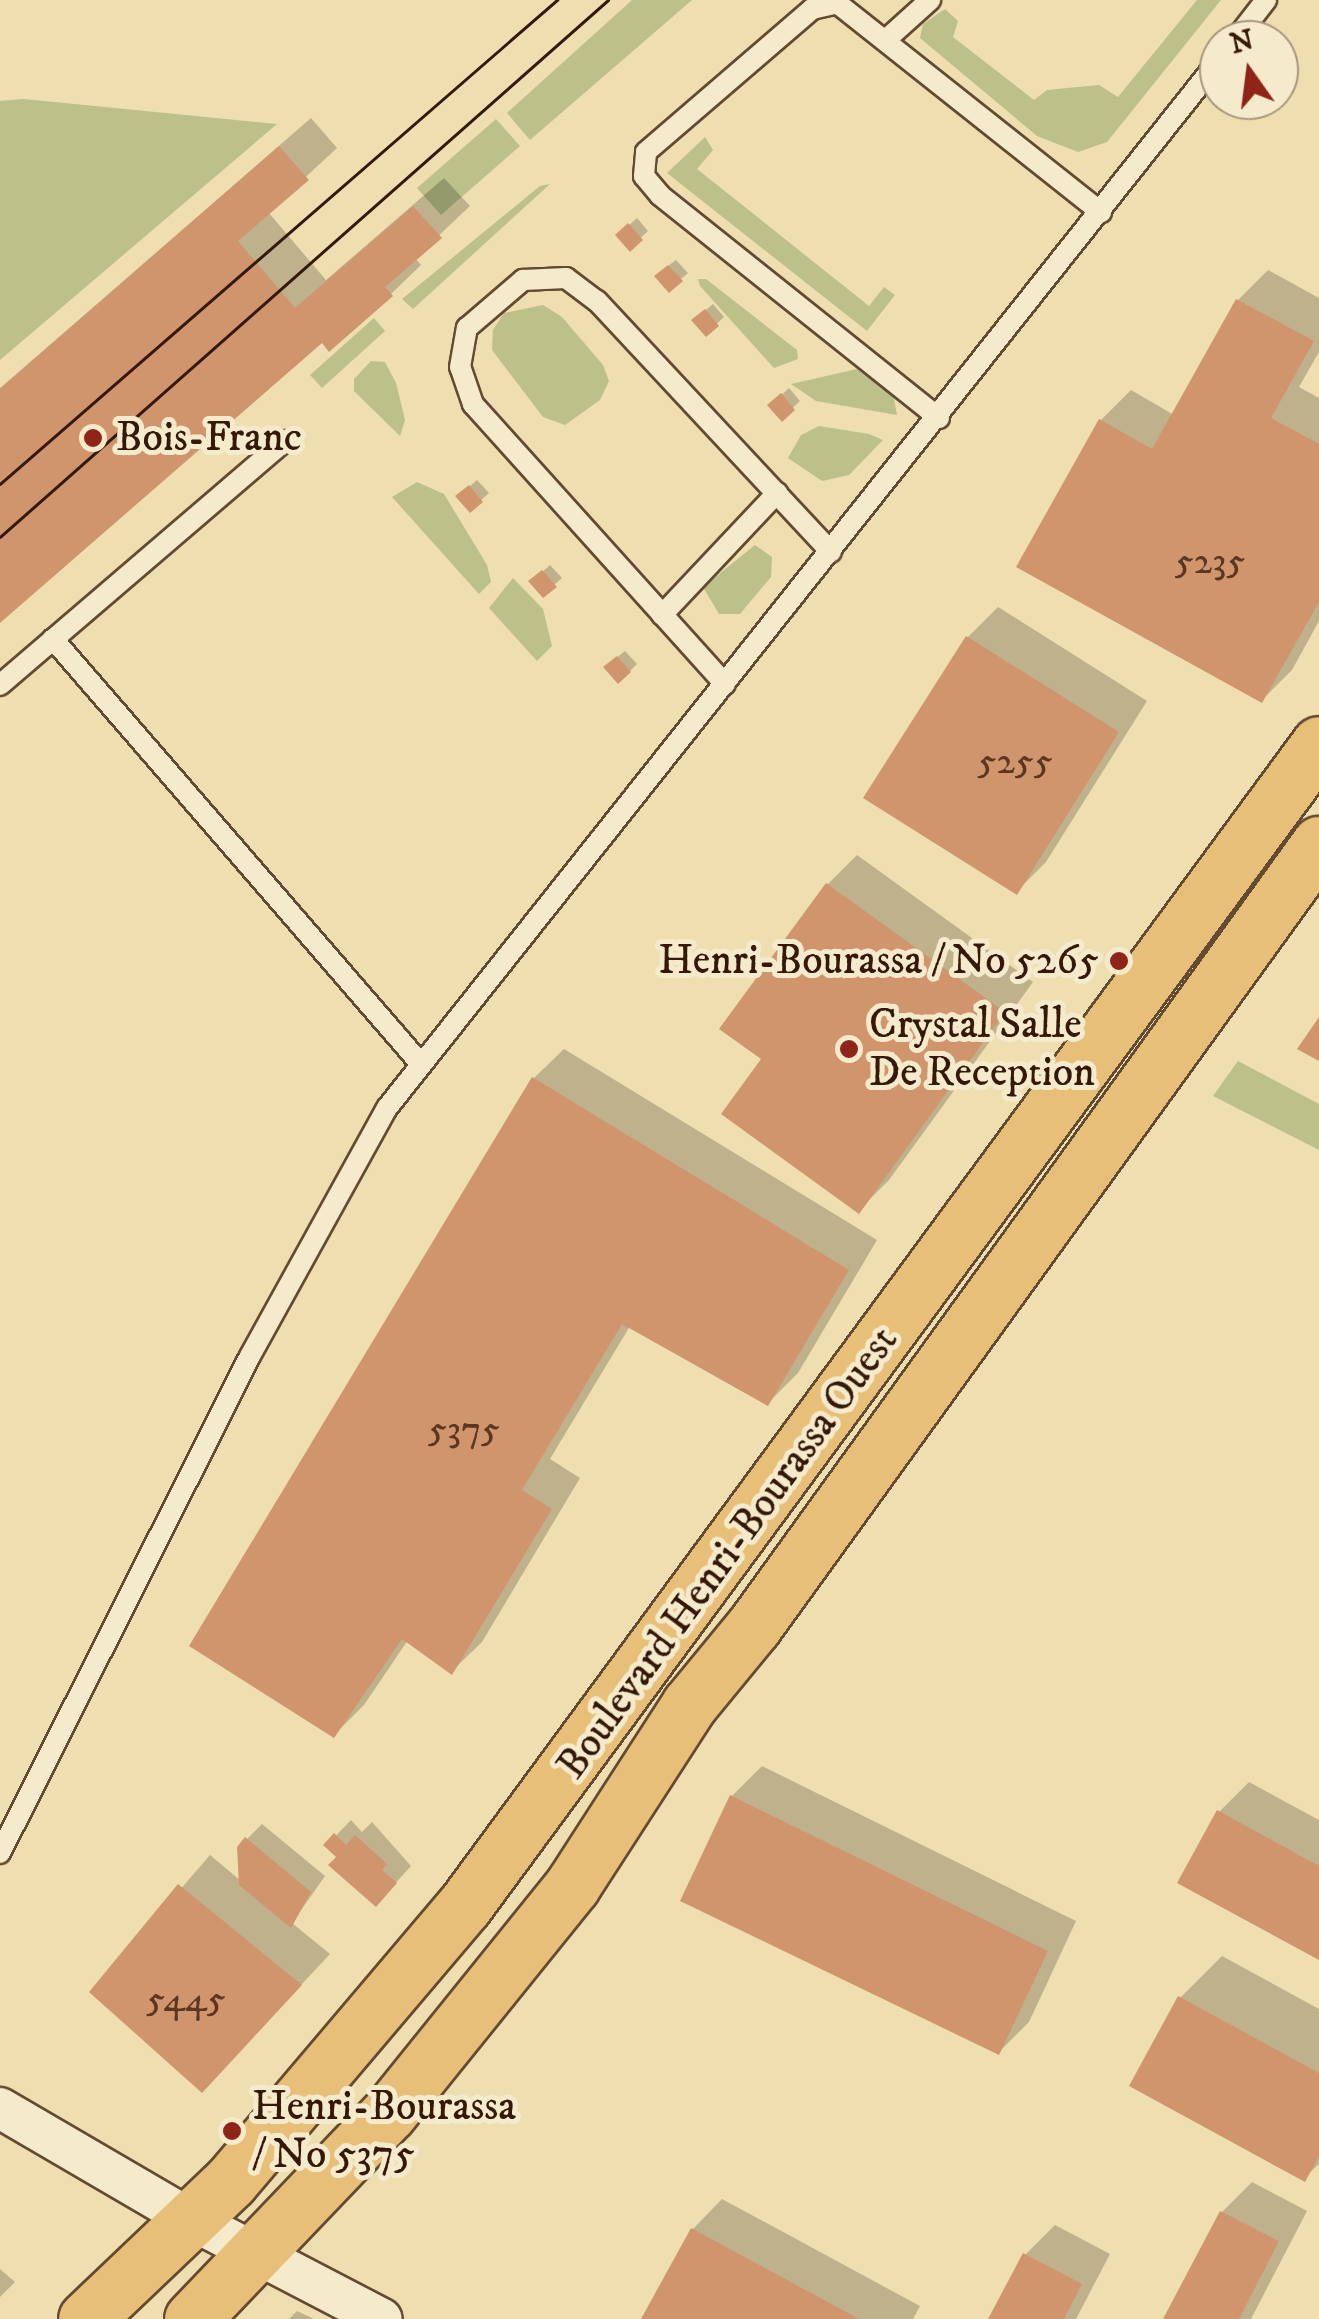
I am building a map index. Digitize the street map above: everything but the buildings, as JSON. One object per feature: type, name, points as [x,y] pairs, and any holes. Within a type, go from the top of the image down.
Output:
[{"type":"main road","name":"Boulevard Henri-Bourassa Ouest","points":[[86,2319],[190,2219],[363,2029],[542,1806],[1319,744]]},
{"type":"main road","name":"Boulevard Henri-Bourassa Ouest","points":[[192,2319],[389,2112],[572,1886],[689,1704],[754,1626],[1319,844]]},
{"type":"street","points":[[0,2108],[190,2219],[382,2319]]},
{"type":"lane","points":[[888,38],[930,0]]},
{"type":"lane","points":[[1250,20],[1266,0]]},
{"type":"lane","points":[[939,418],[660,195],[642,163],[656,140],[812,9],[837,3],[888,38],[1101,212]]},
{"type":"lane","points":[[0,1853],[349,1168],[420,1063],[939,418],[1199,86]]},
{"type":"lane","points":[[725,684],[473,404],[460,367],[466,328],[523,280],[566,278],[597,301],[831,552]]},
{"type":"lane","points":[[0,685],[285,441]]},
{"type":"lane","points":[[662,615],[777,493]]},
{"type":"lane","points":[[53,639],[420,1063]]},
{"type":"green space","points":[[632,0],[692,0],[530,140],[507,113]]},
{"type":"green space","points":[[1197,0],[1221,0],[1205,20],[1199,20],[1199,27],[1107,142],[1078,152],[1037,136],[920,38],[923,24],[945,9],[958,21],[953,37],[1034,100],[1047,90],[1099,85],[1118,97]]},
{"type":"green space","points":[[24,99],[277,124],[0,360],[0,101]]},
{"type":"green space","points":[[496,119],[520,146],[441,215],[417,188]]},
{"type":"green space","points":[[705,137],[713,150],[697,169],[869,306],[884,287],[895,295],[867,331],[667,173]]},
{"type":"green space","points":[[550,184],[413,309],[402,299],[540,186]]},
{"type":"green space","points":[[698,279],[706,279],[797,350],[798,359],[774,368],[700,286]]},
{"type":"green space","points":[[543,305],[562,317],[603,365],[609,381],[600,400],[565,425],[543,417],[492,350],[493,330],[504,313]]},
{"type":"green space","points":[[374,318],[385,331],[322,388],[310,375]]},
{"type":"green space","points":[[371,361],[385,362],[396,383],[405,420],[400,436],[354,391],[354,379]]},
{"type":"green space","points":[[857,369],[893,394],[897,415],[816,401],[791,384]]},
{"type":"green space","points":[[819,426],[883,440],[849,475],[822,481],[788,458],[801,435]]},
{"type":"green space","points":[[417,482],[444,494],[487,565],[491,582],[479,594],[392,497]]},
{"type":"green space","points":[[755,545],[772,557],[771,577],[740,614],[719,614],[703,587]]},
{"type":"green space","points":[[513,578],[543,609],[552,646],[537,661],[489,608]]},
{"type":"green space","points":[[1238,1061],[1319,1104],[1319,1150],[1213,1096]]},
{"type":"tram line","points":[[0,484],[557,0]]},
{"type":"tram line","points":[[0,537],[608,0]]},
{"type":"place","name":"Bois-Franc","points":[[93,438]]},
{"type":"place","name":"Henri-Bourassa / No 5265","points":[[1119,961]]},
{"type":"place","name":"Crystal Salle De Reception","points":[[849,1049]]},
{"type":"place","name":"Henri-Bourassa / No 5375","points":[[232,2131]]}]
